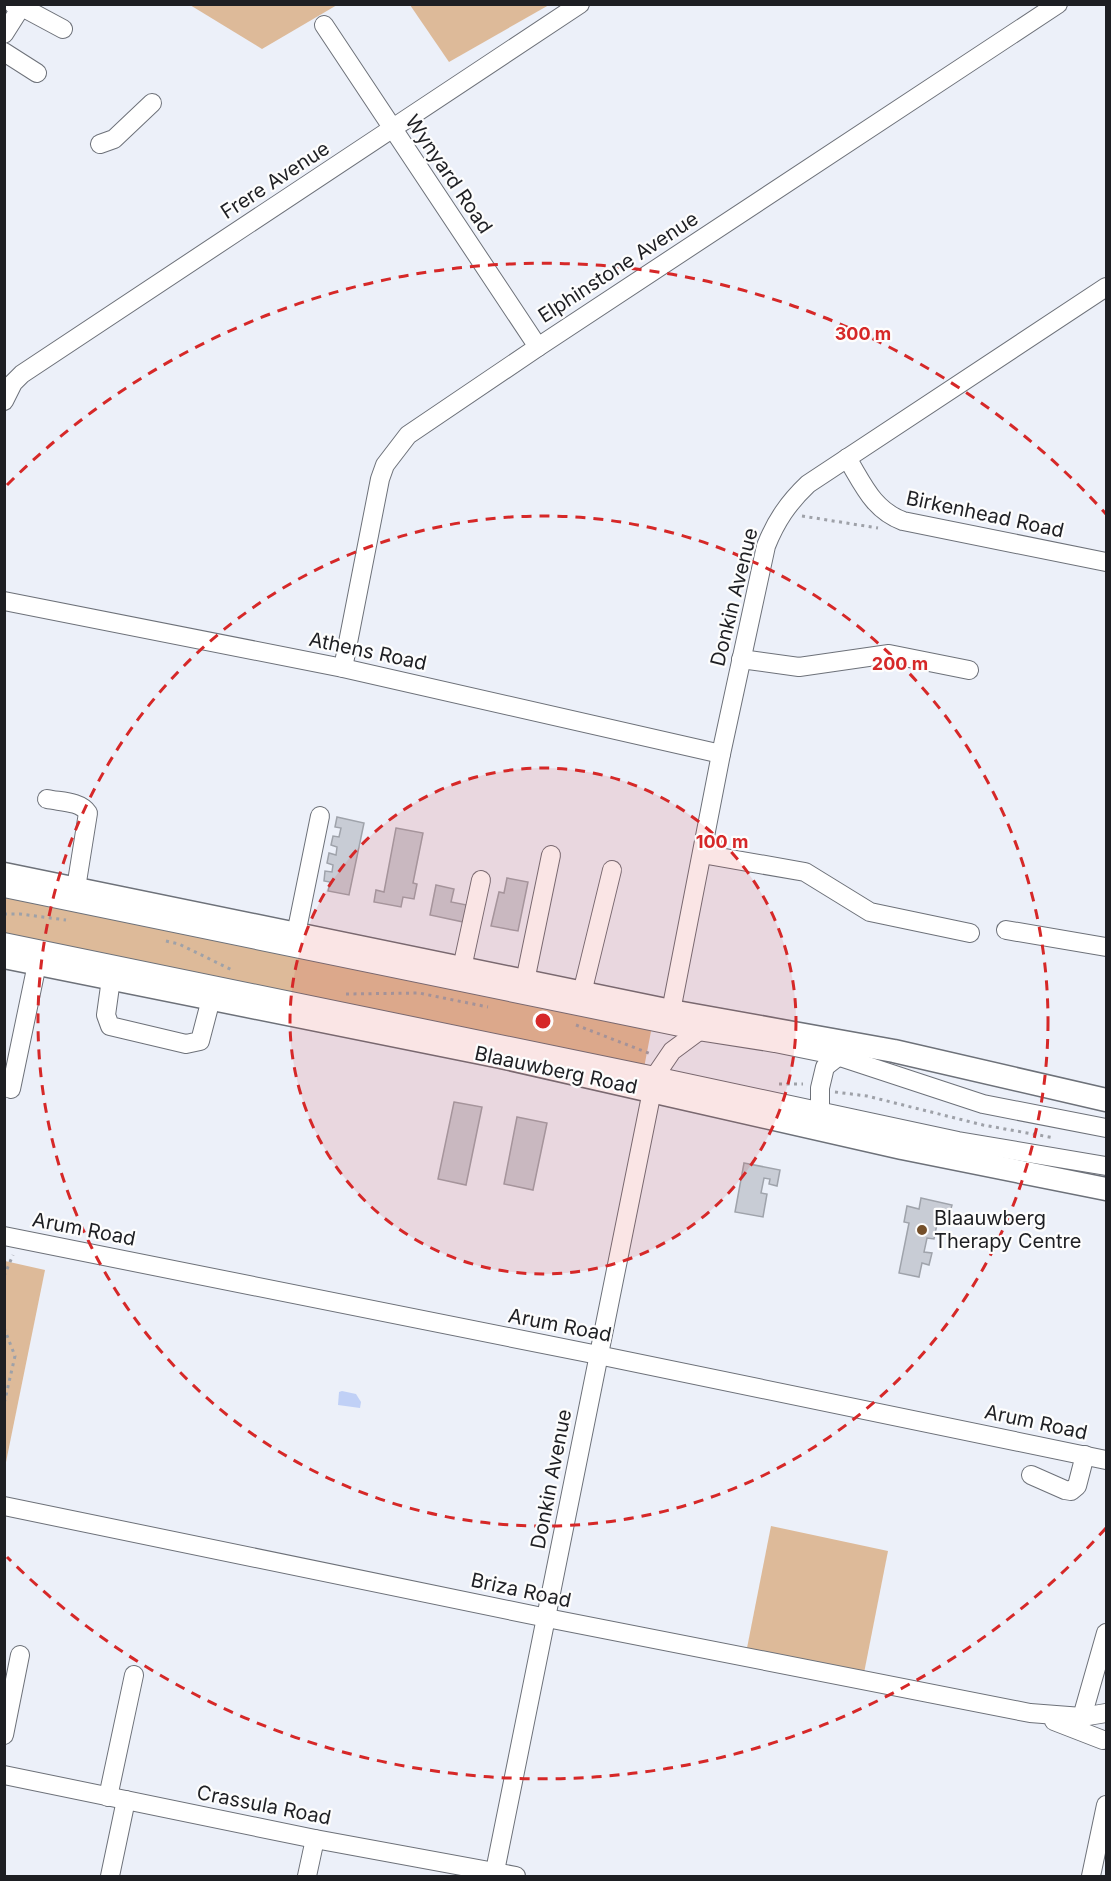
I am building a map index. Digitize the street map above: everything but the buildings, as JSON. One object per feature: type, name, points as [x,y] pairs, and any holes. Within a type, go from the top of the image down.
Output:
[{"type":"main road","points":[[4,874],[671,1011],[894,1051],[1107,1100]]},
{"type":"main road","name":"Blaauwberg Road","points":[[4,957],[501,1057],[654,1083],[719,1106],[902,1148],[1107,1189]]},
{"type":"street","name":"Frere Avenue","points":[[4,401],[13,383],[22,374],[580,4]]},
{"type":"street","name":"Elphinstone Avenue","points":[[343,668],[380,479],[385,465],[408,435],[1058,4]]},
{"type":"street","points":[[4,34],[19,5],[63,29]]},
{"type":"street","name":"Wynyard Road","points":[[324,26],[538,347]]},
{"type":"street","points":[[4,52],[37,73]]},
{"type":"street","points":[[100,144],[114,140],[152,103]]},
{"type":"street","name":"Donkin Avenue","points":[[671,1011],[741,659],[766,546],[774,526],[791,500],[808,484],[1107,287]]},
{"type":"street","name":"Birkenhead Road","points":[[847,458],[880,509],[890,516],[903,521],[1107,562]]},
{"type":"street","name":"Athens Road","points":[[4,601],[343,668],[721,754]]},
{"type":"street","points":[[741,659],[799,667],[889,654],[969,670]]},
{"type":"street","points":[[47,800],[79,805],[88,813],[76,888]]},
{"type":"street","points":[[296,934],[320,816]]},
{"type":"street","points":[[702,854],[805,872],[870,912],[970,933]]},
{"type":"street","points":[[525,981],[551,855]]},
{"type":"street","points":[[582,993],[612,870]]},
{"type":"street","points":[[462,968],[481,880]]},
{"type":"street","points":[[4,888],[699,1030],[839,1056]]},
{"type":"street","points":[[1006,930],[1107,947]]},
{"type":"street","points":[[4,942],[654,1083],[820,1112],[958,1141],[1107,1166]]},
{"type":"street","points":[[11,1089],[37,964]]},
{"type":"street","points":[[111,979],[106,1015],[110,1026],[186,1044],[200,1041],[211,999]]},
{"type":"street","points":[[727,1020],[983,1104],[1107,1128]]},
{"type":"street","points":[[654,1083],[672,1051],[699,1030]]},
{"type":"street","points":[[820,1112],[820,1088],[825,1067],[839,1056]]},
{"type":"street","name":"Donkin Avenue","points":[[495,1874],[654,1083]]},
{"type":"street","points":[[719,1106],[820,1112]]},
{"type":"street","name":"Arum Road","points":[[12,1238],[1107,1460]]},
{"type":"street","points":[[1031,1475],[1071,1491],[1077,1486],[1084,1455]]},
{"type":"street","name":"Briza Road","points":[[4,1506],[547,1618],[1030,1713],[1082,1717],[1107,1715]]},
{"type":"street","points":[[1082,1717],[1107,1633]]},
{"type":"street","points":[[4,1735],[20,1655]]},
{"type":"street","points":[[110,1876],[117,1798],[134,1675]]},
{"type":"street","name":"Briza Road","points":[[1030,1713],[1105,1745]]},
{"type":"street","points":[[1105,1745],[1103,1726],[1107,1715]]},
{"type":"street","name":"Crassula Road","points":[[4,1775],[315,1839],[495,1874],[516,1876]]},
{"type":"street","points":[[1091,1876],[1107,1805]]},
{"type":"street","points":[[307,1876],[315,1839]]},
{"type":"path","points":[[782,513],[877,528],[903,521]]},
{"type":"path","points":[[4,914],[67,920]]},
{"type":"path","points":[[160,939],[179,944],[238,972]]},
{"type":"path","points":[[336,994],[419,993],[497,1009]]},
{"type":"path","points":[[575,1024],[666,1059]]},
{"type":"path","points":[[769,1084],[798,1084],[832,1092],[867,1096],[983,1125],[1062,1139]]},
{"type":"path","points":[[4,1276],[12,1238]]},
{"type":"path","points":[[4,1328],[15,1356],[4,1404]]},
{"type":"shaded area","points":[[190,5],[337,5],[262,49]]},
{"type":"shaded area","points":[[410,5],[549,5],[449,62]]},
{"type":"shaded area","points":[[5,888],[653,1021],[643,1073],[5,939]]},
{"type":"shaded area","points":[[4,1261],[45,1270],[5,1467]]},
{"type":"shaded area","points":[[771,1526],[888,1551],[864,1673],[747,1648]]},
{"type":"water","points":[[339,1392],[356,1394],[361,1402],[360,1408],[338,1405]]},
{"type":"place","name":"Blaauwberg Therapy Centre","points":[[922,1230]]}]
